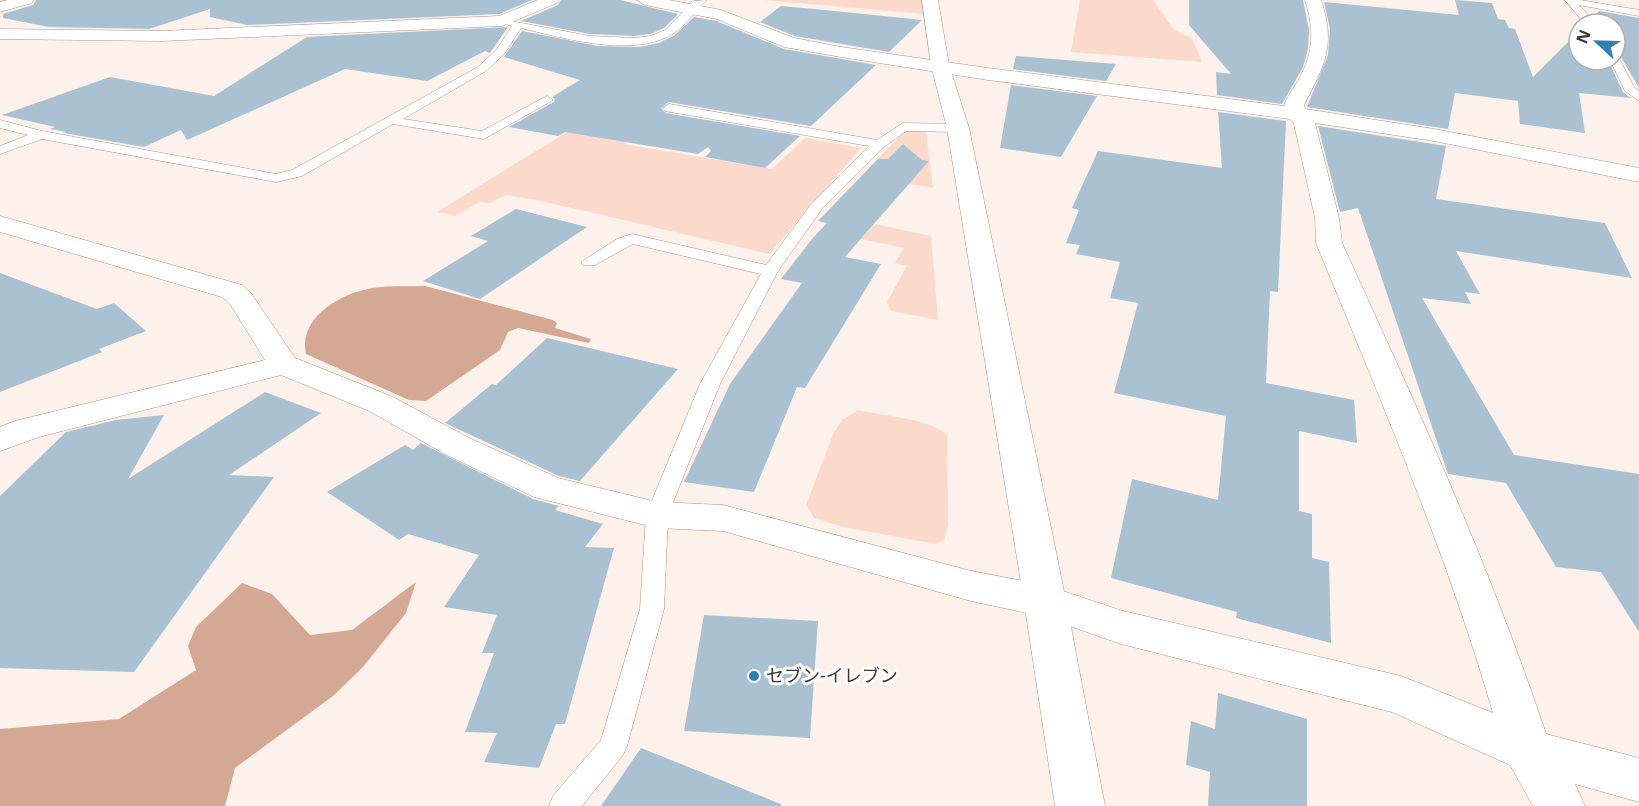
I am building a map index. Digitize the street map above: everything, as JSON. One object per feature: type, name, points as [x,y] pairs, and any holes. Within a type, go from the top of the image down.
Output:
[{"type":"street","points":[[0,7],[26,0]]},
{"type":"street","points":[[0,34],[162,36],[511,23],[551,0]]},
{"type":"street","points":[[645,0],[697,4],[790,42],[988,74],[1296,114],[1434,135],[1639,175]]},
{"type":"street","points":[[930,0],[940,65],[958,128],[1045,601],[1080,806]]},
{"type":"street","points":[[1313,0],[1321,23],[1321,53],[1294,105],[1296,114],[1304,123],[1327,218],[1329,243],[1396,397],[1490,635],[1527,750],[1560,806]]},
{"type":"street","points":[[0,224],[232,291],[241,298],[284,365],[381,404],[457,446],[547,488],[657,515],[723,518],[971,586],[1045,601],[1121,627],[1401,695],[1527,750],[1639,780]]},
{"type":"street","points":[[0,440],[39,426],[284,365]]},
{"type":"lane","points":[[1570,1],[1639,13]]},
{"type":"lane","points":[[0,124],[41,135],[276,178],[297,173],[482,69],[501,51],[511,32],[511,23],[568,36],[643,40],[668,33],[697,4]]},
{"type":"lane","points":[[1621,72],[1629,89],[1639,97]]},
{"type":"lane","points":[[393,121],[484,135],[547,100]]},
{"type":"lane","points":[[669,108],[879,144]]},
{"type":"lane","points":[[564,806],[613,746],[652,609],[657,515],[710,384],[770,271],[817,206],[879,144],[903,127],[958,128]]},
{"type":"lane","points":[[0,150],[41,135]]},
{"type":"lane","points":[[589,262],[622,242],[632,239],[770,271]]},
{"type":"shaded area","points":[[764,0],[921,0],[923,14]]},
{"type":"shaded area","points":[[1080,0],[1153,0],[1174,30],[1192,38],[1202,62],[1071,52]]},
{"type":"shaded area","points":[[612,104],[672,112],[624,144],[772,169],[805,138],[861,148],[769,254],[546,202],[506,195],[491,203],[479,202],[456,216],[437,212]]},
{"type":"shaded area","points":[[926,132],[933,188],[861,176],[903,133]]},
{"type":"shaded area","points":[[875,224],[931,236],[938,320],[891,311],[887,302],[907,266],[895,263],[904,248],[861,239]]},
{"type":"shaded area","points":[[425,286],[553,320],[557,323],[555,328],[591,339],[589,343],[518,328],[508,332],[500,350],[426,401],[409,400],[306,354],[305,341],[308,330],[314,320],[333,303],[356,292],[375,288]]},
{"type":"shaded area","points":[[858,410],[916,421],[947,434],[948,525],[944,540],[936,544],[843,527],[814,518],[806,505],[834,432],[842,420]]},
{"type":"shaded area","points":[[416,582],[406,613],[363,667],[333,696],[235,768],[225,806],[0,806],[0,729],[119,719],[196,670],[188,646],[196,627],[242,583],[272,594],[310,635],[352,630]]},
{"type":"building","points":[[36,0],[532,0],[499,14],[247,25],[210,17],[210,9],[149,29],[49,27],[3,18],[3,14],[33,5]]},
{"type":"building","points":[[561,0],[620,0],[678,14],[664,28],[650,34],[634,36],[590,34],[521,21],[558,5]]},
{"type":"building","points":[[1189,0],[1303,0],[1309,30],[1308,48],[1303,67],[1282,104],[1217,95],[1216,72],[1231,74],[1189,25]]},
{"type":"building","points":[[1455,0],[1492,3],[1498,19],[1505,20],[1509,28],[1515,29],[1533,77],[1567,43],[1567,72],[1614,72],[1623,92],[1631,98],[1579,93],[1585,133],[1520,124],[1518,101],[1455,93],[1448,129],[1307,107],[1328,55],[1330,29],[1324,2],[1459,15]]},
{"type":"building","points":[[781,6],[922,20],[889,52],[795,36],[760,22]]},
{"type":"building","points":[[1627,16],[1639,18],[1639,88],[1627,67]]},
{"type":"building","points":[[694,17],[716,21],[784,49],[876,65],[811,126],[669,102],[661,108],[665,113],[800,136],[765,168],[705,157],[711,151],[708,147],[698,154],[565,132],[558,136],[509,127],[554,102],[555,99],[552,97],[580,80],[504,57],[522,31],[598,46],[640,47],[659,43],[675,35]]},
{"type":"building","points":[[508,27],[490,53],[485,51],[427,81],[345,69],[187,140],[181,130],[144,147],[64,133],[66,132],[50,129],[55,127],[2,115],[110,77],[214,96],[307,37],[305,37]]},
{"type":"building","points":[[1016,56],[1116,64],[1106,81],[1013,69]]},
{"type":"building","points":[[1011,85],[1097,96],[1061,157],[1000,148]]},
{"type":"building","points":[[1218,112],[1286,121],[1278,292],[1270,291],[1266,383],[1354,400],[1357,443],[1299,431],[1299,511],[1312,514],[1312,558],[1329,562],[1331,643],[1236,618],[1237,612],[1111,578],[1132,479],[1218,500],[1226,416],[1114,393],[1138,303],[1110,298],[1120,262],[1076,254],[1080,245],[1066,243],[1079,210],[1072,208],[1098,151],[1222,168]]},
{"type":"building","points":[[1318,126],[1446,146],[1436,199],[1605,223],[1632,278],[1456,251],[1480,294],[1465,292],[1471,304],[1422,298],[1514,455],[1639,474],[1639,632],[1601,572],[1556,567],[1506,483],[1448,474],[1358,208],[1340,212]]},
{"type":"building","points":[[903,144],[922,160],[929,161],[845,257],[881,264],[805,388],[797,387],[754,492],[684,482],[730,384],[802,283],[781,279],[827,223],[818,221],[878,159],[888,159]]},
{"type":"building","points":[[516,209],[587,227],[480,299],[423,281],[488,241],[471,236]]},
{"type":"building","points":[[0,273],[97,309],[114,303],[146,331],[99,349],[102,352],[0,392]]},
{"type":"building","points":[[547,338],[678,369],[580,481],[559,476],[445,423],[492,384],[496,385]]},
{"type":"building","points":[[265,392],[321,413],[229,475],[274,477],[134,672],[0,668],[0,496],[66,432],[116,420],[164,415],[128,479]]},
{"type":"building","points":[[421,443],[533,499],[559,506],[555,510],[603,524],[585,547],[614,548],[565,724],[556,724],[539,768],[484,762],[497,733],[465,732],[494,653],[482,653],[497,615],[444,607],[479,555],[408,534],[399,540],[327,492],[405,445],[413,450]]},
{"type":"building","name":"セブン-イレブン","points":[[704,615],[818,621],[810,738],[684,731]]},
{"type":"building","points":[[1218,693],[1307,719],[1307,806],[1208,806],[1210,772],[1186,765],[1191,721],[1215,729]]},
{"type":"building","points":[[641,748],[781,804],[781,806],[601,806]]},
{"type":"place","name":"セブン-イレブン","points":[[754,676]]}]
